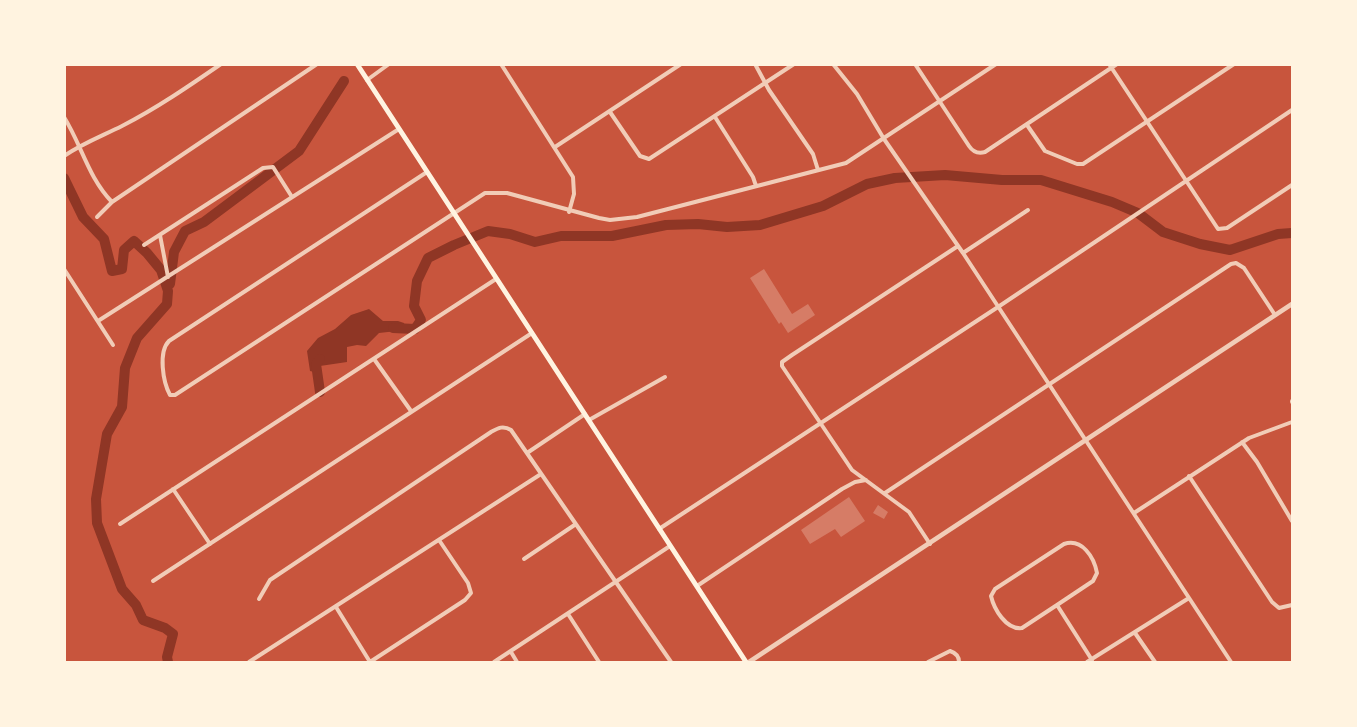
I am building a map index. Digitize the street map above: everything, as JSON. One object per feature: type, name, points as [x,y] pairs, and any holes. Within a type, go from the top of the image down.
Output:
[{"type":"main road","points":[[357,64],[748,663]]},
{"type":"street","points":[[64,156],[79,145],[122,126],[166,101],[221,64]]},
{"type":"street","points":[[97,217],[112,202],[317,64]]},
{"type":"street","points":[[367,80],[389,64]]},
{"type":"street","points":[[501,64],[573,177],[574,194],[569,212]]},
{"type":"street","points":[[555,147],[681,64]]},
{"type":"street","points":[[755,64],[765,83],[813,153],[818,170]]},
{"type":"street","points":[[610,111],[640,156],[650,159],[794,64]]},
{"type":"street","points":[[833,64],[857,94],[884,139],[963,253],[1231,663]]},
{"type":"street","points":[[915,64],[939,103],[976,153],[986,152],[1110,66],[1117,64]]},
{"type":"street","points":[[427,172],[169,341],[163,351],[164,373],[170,395],[175,395],[480,195],[489,192],[507,193],[569,212],[598,218],[622,219],[756,186],[846,163],[996,64]]},
{"type":"street","points":[[1026,125],[1045,151],[1077,164],[1083,164],[1234,64]]},
{"type":"street","points":[[1110,66],[1218,229],[1227,228],[1293,185]]},
{"type":"street","points":[[660,529],[1293,110]]},
{"type":"street","points":[[64,117],[92,176],[112,202]]},
{"type":"street","points":[[715,117],[753,177],[756,186]]},
{"type":"street","points":[[98,321],[399,129]]},
{"type":"street","points":[[144,245],[262,168],[275,169],[292,197]]},
{"type":"street","points":[[963,253],[1028,210]]},
{"type":"street","points":[[160,235],[168,277]]},
{"type":"street","points":[[930,544],[909,512],[852,470],[784,371],[782,362],[958,246]]},
{"type":"street","points":[[885,493],[1231,264],[1236,263],[1244,268],[1275,315]]},
{"type":"street","points":[[64,269],[113,345]]},
{"type":"street","points":[[120,525],[496,279]]},
{"type":"street","points":[[748,663],[1293,304]]},
{"type":"street","points":[[153,581],[532,333]]},
{"type":"street","points":[[375,359],[411,411]]},
{"type":"street","points":[[589,420],[665,376]]},
{"type":"street","points":[[64,387],[64,397]]},
{"type":"street","points":[[526,453],[585,414]]},
{"type":"street","points":[[1134,513],[1242,442],[1293,422]]},
{"type":"street","points":[[259,599],[270,580],[502,427],[510,430],[671,663]]},
{"type":"street","points":[[1242,442],[1257,462],[1293,522]]},
{"type":"street","points":[[249,663],[541,474]]},
{"type":"street","points":[[1189,476],[1272,602],[1280,608],[1293,605]]},
{"type":"street","points":[[697,586],[842,489],[855,482],[866,480]]},
{"type":"street","points":[[173,489],[210,544]]},
{"type":"street","points":[[524,559],[576,524]]},
{"type":"street","points":[[336,607],[370,662],[465,600],[471,593],[468,583],[439,540]]},
{"type":"street","points":[[1074,542],[1080,544],[1094,564],[1097,573],[1093,581],[1057,605],[1017,629],[1007,625],[991,596],[995,589],[1064,544],[1074,542]]},
{"type":"street","points":[[494,663],[670,546]]},
{"type":"street","points":[[1057,605],[1090,661],[1189,598]]},
{"type":"street","points":[[568,614],[599,663]]},
{"type":"street","points":[[1135,633],[1155,663]]},
{"type":"street","points":[[928,663],[950,651],[955,652],[958,656],[959,663]]},
{"type":"street","points":[[510,652],[517,663]]},
{"type":"shaded area","points":[[369,309],[383,321],[404,323],[406,330],[379,333],[366,346],[347,347],[347,362],[320,366],[314,372],[310,371],[307,351],[318,338],[335,329],[351,315]]},
{"type":"building","points":[[764,269],[792,314],[808,304],[815,315],[788,333],[781,322],[779,324],[750,278]]},
{"type":"building","points":[[849,497],[865,521],[841,537],[835,529],[810,544],[801,530]]},
{"type":"building","points":[[878,505],[888,512],[884,519],[873,513]]},
{"type":"waterway","points":[[170,284],[174,252],[185,231],[204,222],[299,151],[344,81]]},
{"type":"waterway","points":[[393,328],[415,329],[421,320],[414,306],[417,281],[428,258],[488,231],[510,234],[535,242],[561,236],[612,236],[666,225],[698,224],[727,227],[760,225],[823,206],[867,184],[895,178],[945,175],[1002,180],[1041,180],[1112,202],[1138,213],[1163,232],[1200,244],[1230,250],[1278,234],[1292,233]]},
{"type":"waterway","points":[[64,178],[83,217],[104,239],[112,271],[122,269],[124,250],[134,241],[161,270],[168,291],[167,304],[137,338],[125,368],[122,407],[107,434],[96,499],[97,523],[122,589],[136,605],[143,620],[165,628],[173,634],[167,657],[168,662]]},
{"type":"waterway","points":[[320,359],[316,364],[320,392]]}]
